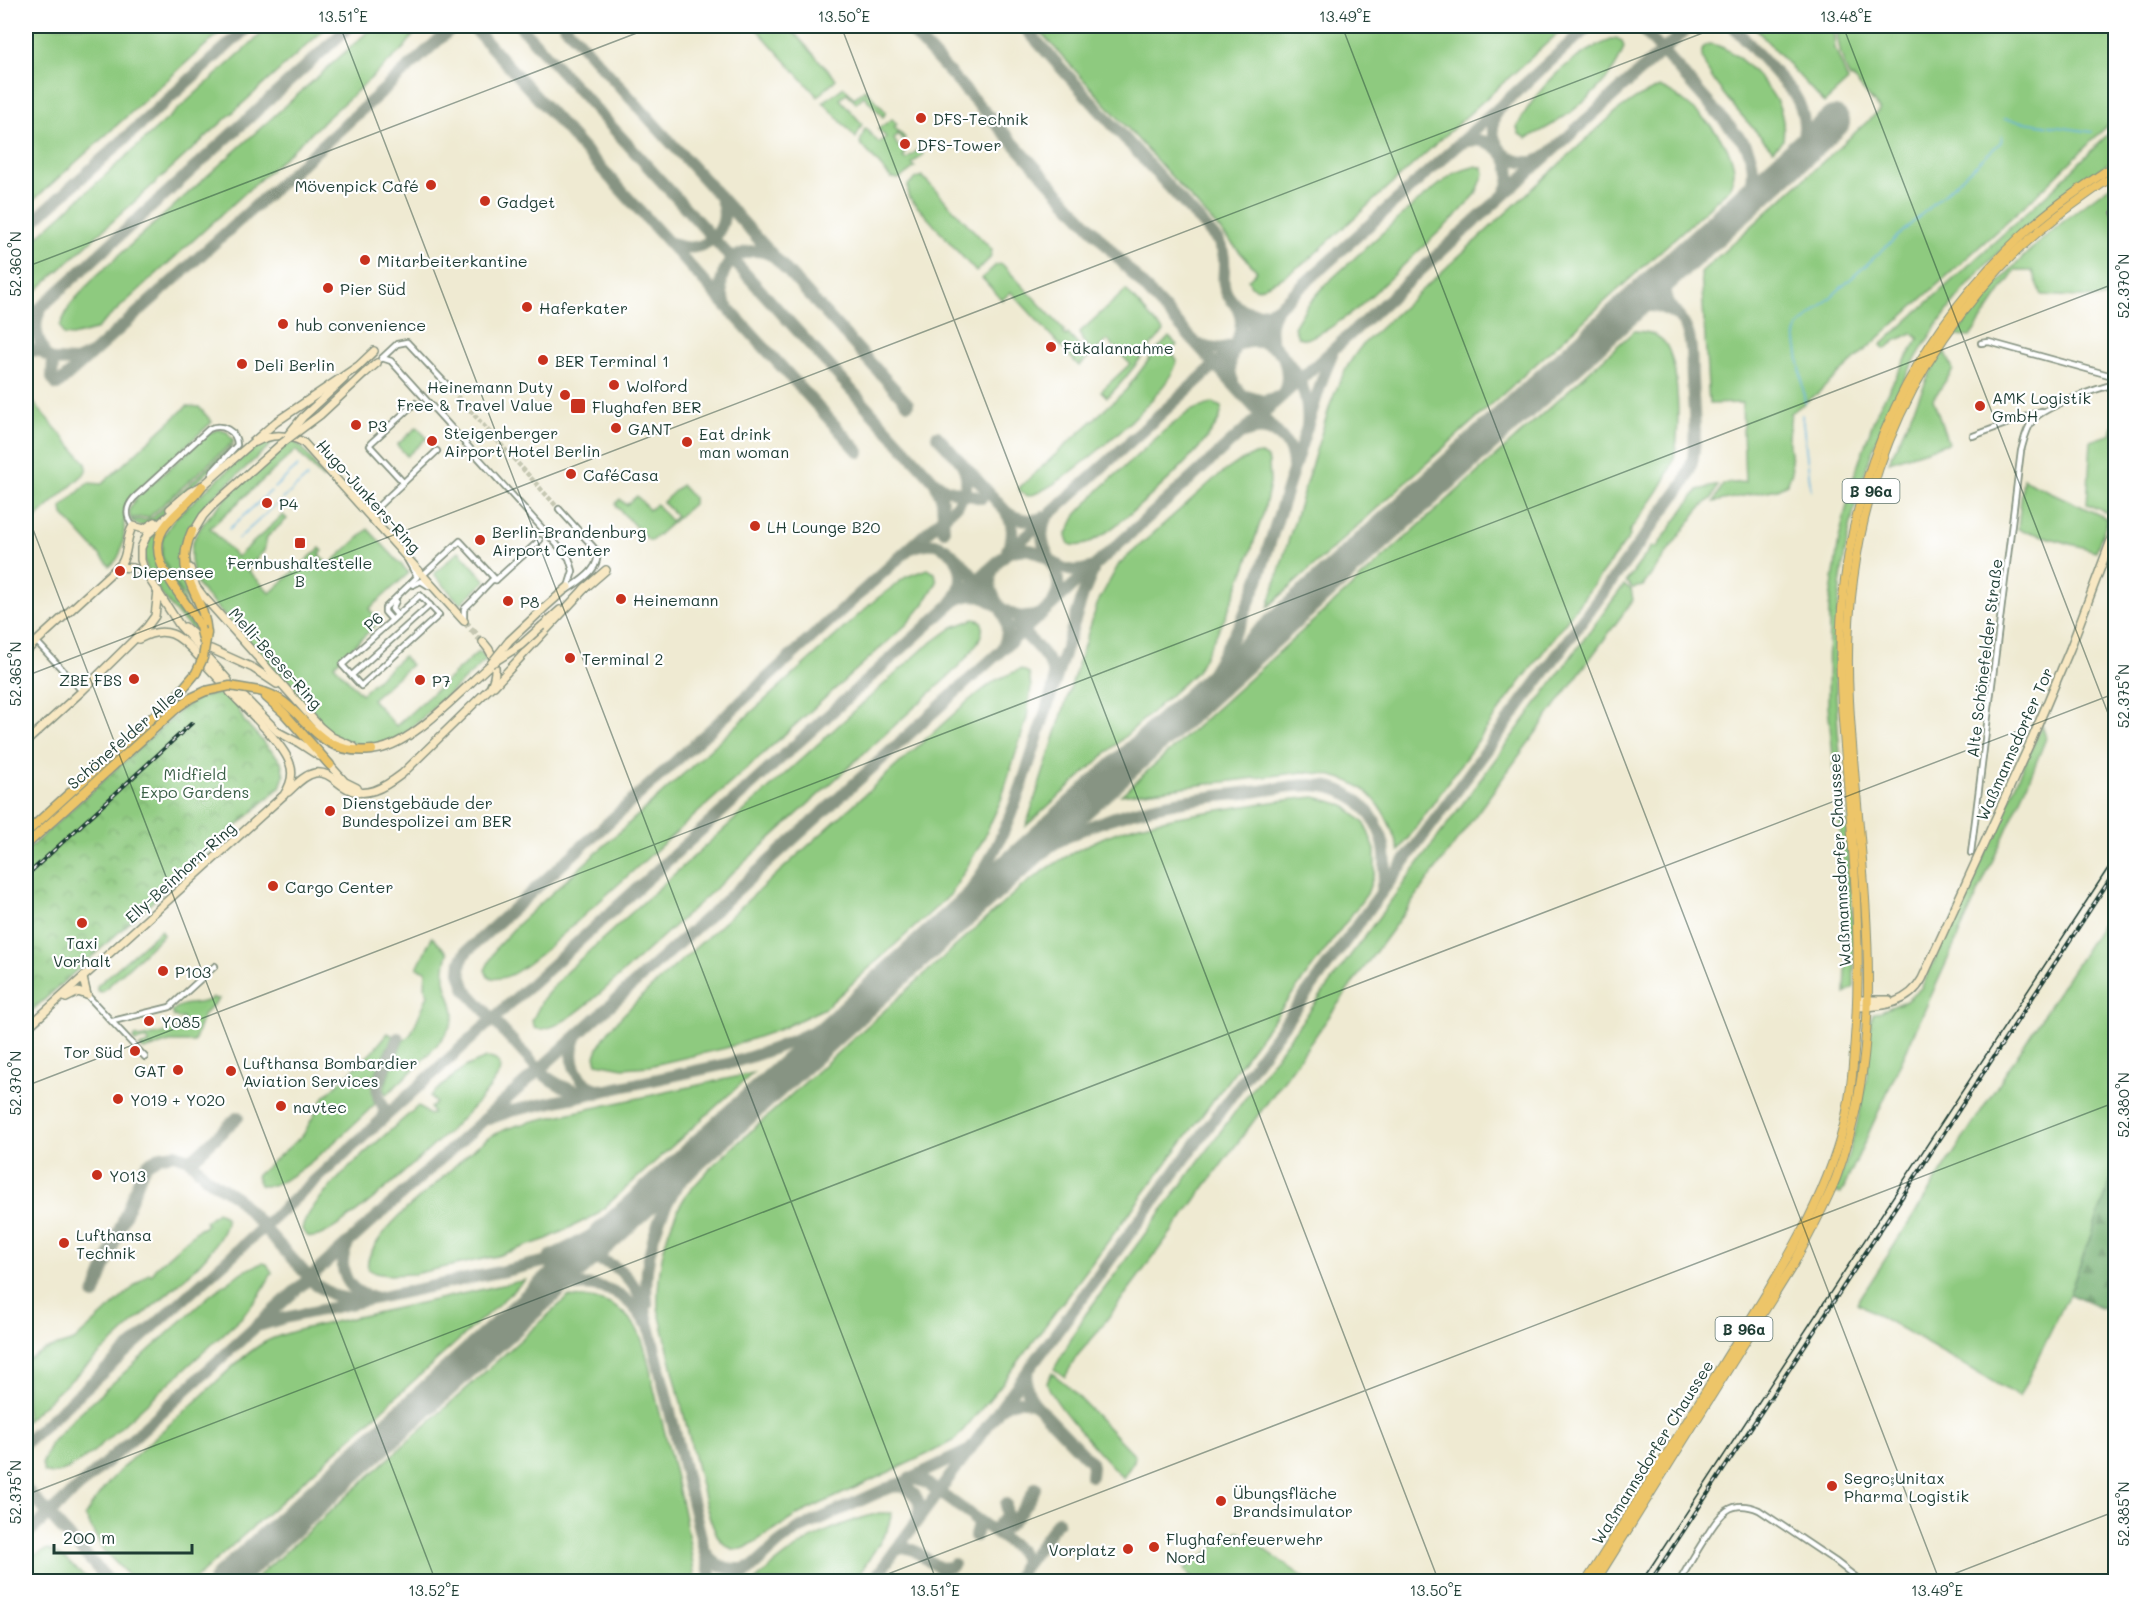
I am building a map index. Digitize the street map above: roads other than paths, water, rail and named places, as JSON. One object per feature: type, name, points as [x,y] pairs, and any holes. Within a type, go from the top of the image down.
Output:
[{"type":"highway","points":[[202,486],[195,497],[166,524],[159,537],[158,552],[164,572],[204,630]]},
{"type":"highway","points":[[192,531],[185,550],[185,570],[204,616],[204,630]]},
{"type":"highway","name":"Schönefelder Allee","points":[[26,833],[186,686],[196,673],[204,653],[204,630]]},
{"type":"highway","name":"Schönefelder Allee","points":[[26,845],[191,698],[206,691],[230,686],[259,691]]},
{"type":"highway","points":[[259,691],[277,698],[315,733],[331,743],[355,751],[372,750]]},
{"type":"highway","points":[[259,691],[284,712],[330,765]]},
{"type":"main road","name":"Waßmannsdorfer Chaussee","points":[[1586,1581],[1786,1262],[1824,1185],[1844,1125],[1851,1090],[1858,1004],[1858,909],[1841,688],[1842,610],[1850,547],[1866,480],[1903,390],[1937,333],[1977,281],[2030,228],[2115,164]]},
{"type":"main road","name":"Waßmannsdorfer Chaussee","points":[[1595,1581],[1793,1265],[1835,1179],[1852,1122],[1860,1084],[1867,1004],[1865,898],[1849,700],[1849,617],[1861,528],[1875,476],[1894,427],[1924,369],[1943,338],[1974,297],[2000,267],[2030,239],[2071,205],[2115,174]]},
{"type":"street","points":[[280,444],[308,425],[397,344],[407,342],[448,386]]},
{"type":"street","points":[[1981,343],[1989,342],[2115,377]]},
{"type":"street","points":[[192,531],[213,505],[267,457],[302,418],[374,351]]},
{"type":"street","points":[[379,361],[391,361],[569,558],[573,571],[567,588]]},
{"type":"street","name":"Hugo-Junkers-Ring","points":[[145,572],[141,554],[147,536],[239,452],[276,422],[357,367]]},
{"type":"street","points":[[1973,436],[2115,384]]},
{"type":"street","points":[[404,482],[371,445],[415,403]]},
{"type":"street","name":"Alte Schönefelder Straße","points":[[1971,853],[2019,466],[2026,432],[2034,419],[2048,409]]},
{"type":"street","name":"Hugo-Junkers-Ring","points":[[133,526],[127,513],[134,498],[209,429],[216,426],[224,427],[234,435],[237,445],[213,471],[210,479]]},
{"type":"street","name":"Hugo-Junkers-Ring","points":[[210,479],[218,476],[252,444],[260,440],[279,435],[292,437],[304,443],[464,621]]},
{"type":"street","points":[[369,515],[437,451]]},
{"type":"street","points":[[26,651],[118,567],[125,558],[129,533],[133,526],[144,529],[151,526],[190,492],[202,486]]},
{"type":"street","points":[[490,665],[509,641],[567,588],[595,567],[598,558],[596,550],[559,509]]},
{"type":"street","name":"Waßmannsdorfer Tor","points":[[1858,1004],[1889,1004],[1916,989],[2032,740],[2070,649],[2115,527]]},
{"type":"street","name":"Melli-Beese-Ring","points":[[192,531],[189,560],[196,587],[320,727],[332,737],[351,746],[372,750]]},
{"type":"street","points":[[464,609],[492,580],[496,580],[540,540]]},
{"type":"street","points":[[423,575],[460,541],[496,580]]},
{"type":"street","points":[[392,621],[385,612],[385,608],[417,577],[407,558]]},
{"type":"street","points":[[118,567],[145,572],[188,637],[204,653],[225,681]]},
{"type":"street","points":[[372,750],[393,745],[412,735],[490,665],[527,640],[606,570]]},
{"type":"street","points":[[398,615],[392,609],[393,603],[415,584],[423,581],[435,589]]},
{"type":"street","points":[[239,692],[278,732],[311,750],[330,765],[345,782],[365,792],[378,790],[402,774],[488,692],[586,587]]},
{"type":"street","points":[[26,742],[134,642],[155,616],[158,591]]},
{"type":"street","name":"P6","points":[[420,595],[430,605],[352,675],[342,665],[392,621],[420,595]]},
{"type":"street","points":[[352,675],[361,686],[439,615],[430,605]]},
{"type":"street","points":[[450,605],[464,609]]},
{"type":"street","points":[[464,609],[464,621]]},
{"type":"street","points":[[134,642],[150,634],[168,633],[204,653],[266,676],[293,697]]},
{"type":"street","points":[[36,641],[82,691]]},
{"type":"street","points":[[483,642],[492,654],[496,667],[494,681],[488,692]]},
{"type":"street","points":[[230,692],[288,759],[292,774],[284,795]]},
{"type":"street","name":"Elly-Beinhorn-Ring","points":[[26,1029],[303,779],[315,773],[330,776],[349,790],[365,792]]},
{"type":"street","points":[[113,1021],[170,1006],[215,966]]},
{"type":"street","points":[[83,978],[87,995]]},
{"type":"street","points":[[56,1002],[60,1002],[73,993],[87,995],[145,1057]]},
{"type":"street","points":[[1679,1581],[1719,1516],[1733,1507],[1750,1506],[1862,1581]]},
{"type":"waterway","points":[[2004,119],[2092,132]]},
{"type":"waterway","points":[[2107,134],[2114,135]]},
{"type":"waterway","points":[[1805,403],[1795,334],[1798,327],[2001,142],[2002,136]]},
{"type":"waterway","points":[[1802,415],[1811,491]]},
{"type":"waterway","points":[[274,488],[298,466]]},
{"type":"waterway","points":[[283,499],[307,477]]},
{"type":"waterway","points":[[229,529],[271,491]]},
{"type":"waterway","points":[[238,539],[280,501]]},
{"type":"tunnel","points":[[448,386],[559,509]]},
{"type":"tunnel","points":[[464,621],[483,642]]},
{"type":"tram line","points":[[1641,1582],[2116,856]]},
{"type":"railway","points":[[26,876],[192,723]]},
{"type":"railway","points":[[1650,1582],[2116,870]]},
{"type":"place","name":"DFS-Technik","points":[[921,118]]},
{"type":"place","name":"DFS-Tower","points":[[905,144]]},
{"type":"place","name":"Mövenpick Café","points":[[431,185]]},
{"type":"place","name":"Gadget","points":[[485,201]]},
{"type":"place","name":"Mitarbeiterkantine","points":[[365,260]]},
{"type":"place","name":"Pier Süd","points":[[328,288]]},
{"type":"place","name":"Haferkater","points":[[527,307]]},
{"type":"place","name":"hub convenience","points":[[283,324]]},
{"type":"place","name":"Fäkalannahme","points":[[1051,347]]},
{"type":"place","name":"BER Terminal 1","points":[[543,360]]},
{"type":"place","name":"Deli Berlin","points":[[242,364]]},
{"type":"place","name":"Wolford","points":[[614,385]]},
{"type":"place","name":"Heinemann Duty Free & Travel Value","points":[[565,395]]},
{"type":"place","name":"Flughafen BER","points":[[578,406]]},
{"type":"place","name":"AMK Logistik GmbH","points":[[1980,406]]},
{"type":"place","name":"P3","points":[[356,425]]},
{"type":"place","name":"GANT","points":[[616,428]]},
{"type":"place","name":"Steigenberger Airport Hotel Berlin","points":[[432,441]]},
{"type":"place","name":"Eat drink man woman","points":[[687,442]]},
{"type":"place","name":"CaféCasa","points":[[571,474]]},
{"type":"place","name":"P4","points":[[267,503]]},
{"type":"place","name":"LH Lounge B20","points":[[755,526]]},
{"type":"place","name":"Berlin-Brandenburg Airport Center","points":[[480,540]]},
{"type":"place","name":"Fernbushaltestelle B","points":[[300,543]]},
{"type":"place","name":"Diepensee","points":[[120,571]]},
{"type":"place","name":"Heinemann","points":[[621,599]]},
{"type":"place","name":"P8","points":[[508,601]]},
{"type":"place","name":"Terminal 2","points":[[570,658]]},
{"type":"place","name":"ZBE FBS","points":[[134,679]]},
{"type":"place","name":"P7","points":[[420,680]]},
{"type":"place","name":"Dienstgebäude der Bundespolizei am BER","points":[[330,811]]},
{"type":"place","name":"Cargo Center","points":[[273,886]]},
{"type":"place","name":"Taxi Vorhalt","points":[[82,923]]},
{"type":"place","name":"P103","points":[[163,971]]},
{"type":"place","name":"Y085","points":[[149,1021]]},
{"type":"place","name":"Tor Süd","points":[[135,1051]]},
{"type":"place","name":"GAT","points":[[178,1070]]},
{"type":"place","name":"Lufthansa Bombardier Aviation Services","points":[[231,1071]]},
{"type":"place","name":"Y019 + Y020","points":[[118,1099]]},
{"type":"place","name":"navtec","points":[[281,1106]]},
{"type":"place","name":"Y013","points":[[97,1175]]},
{"type":"place","name":"Lufthansa Technik","points":[[64,1243]]},
{"type":"place","name":"Segro;Unitax Pharma Logistik","points":[[1832,1486]]},
{"type":"place","name":"Übungsfläche Brandsimulator","points":[[1221,1501]]},
{"type":"place","name":"Flughafenfeuerwehr Nord","points":[[1154,1547]]},
{"type":"place","name":"Vorplatz","points":[[1128,1549]]},
{"type":"park label","name":"Midfield Expo Gardens","points":[[195,782]]}]
